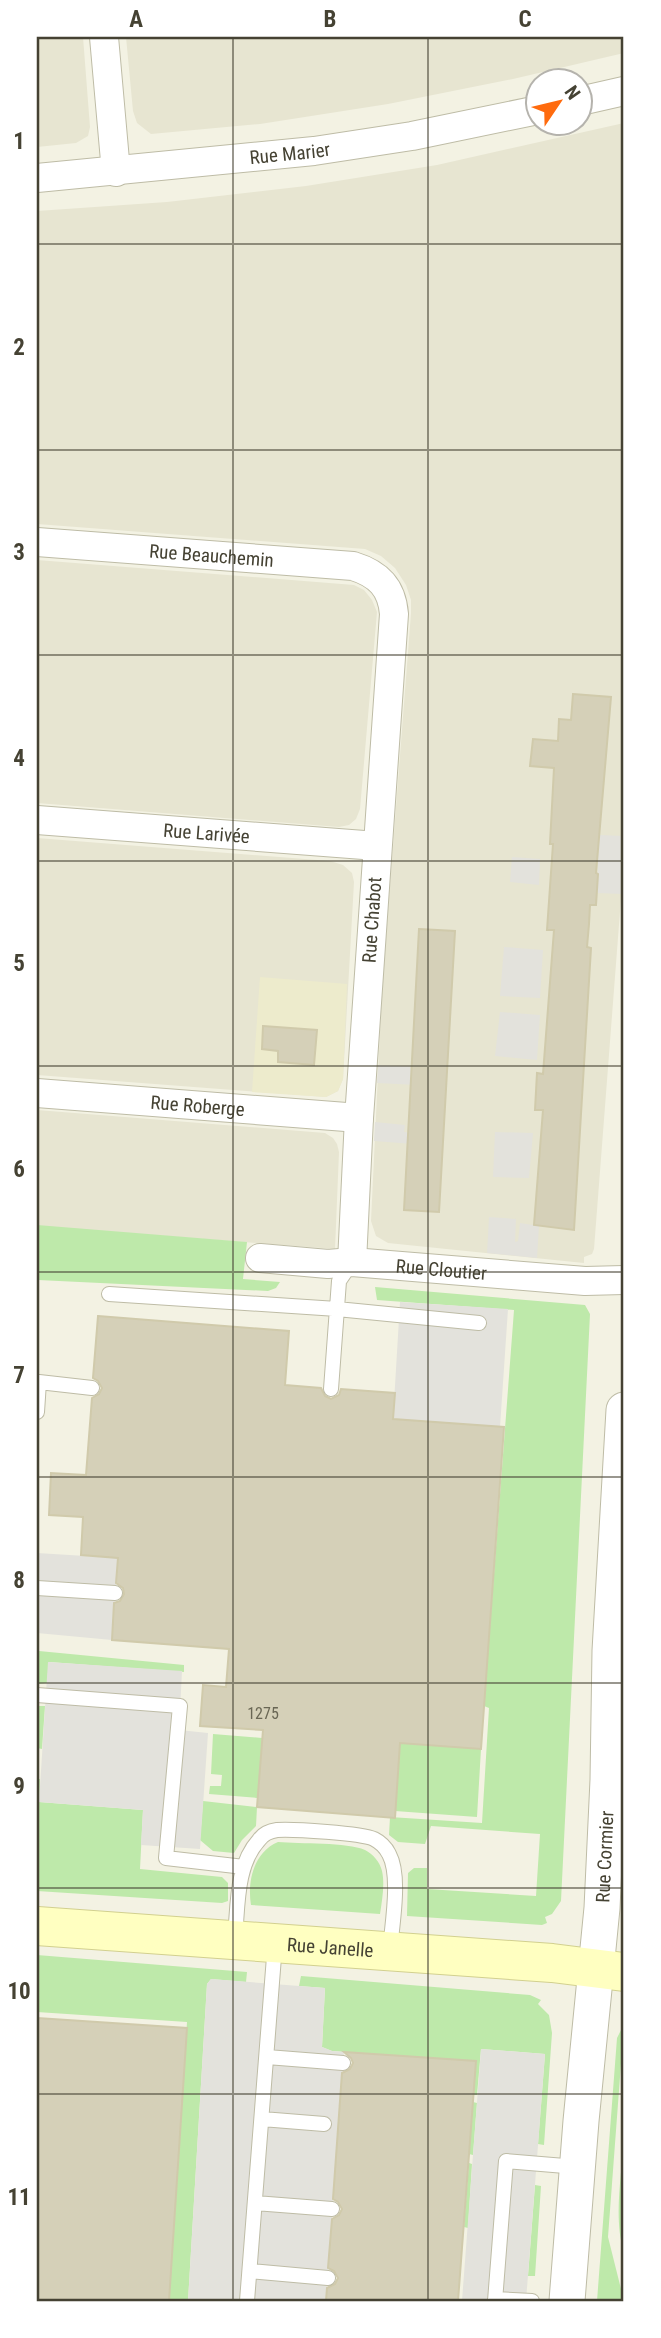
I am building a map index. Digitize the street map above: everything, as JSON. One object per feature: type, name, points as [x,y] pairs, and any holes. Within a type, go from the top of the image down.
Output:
[{"type":"main road","name":"Rue Janelle","points":[[37,1926],[390,1951],[610,1970]]},
{"type":"street","points":[[104,37],[116,172]]},
{"type":"street","points":[[594,98],[624,91]]},
{"type":"street","name":"Rue Marier","points":[[37,178],[314,151],[524,113]]},
{"type":"street","name":"Rue Beauchemin","points":[[37,542],[353,566],[382,581]]},
{"type":"street","name":"Rue Chabot","points":[[352,1262],[359,1118],[394,614],[393,600],[382,581]]},
{"type":"street","name":"Rue Larivée","points":[[37,820],[377,846]]},
{"type":"street","name":"Rue Roberge","points":[[37,1093],[359,1118]]},
{"type":"street","name":"Rue Cloutier","points":[[260,1258],[328,1264],[352,1262],[585,1281],[624,1280]]},
{"type":"street","name":"Rue Cormier","points":[[567,2301],[577,2167],[610,1970],[602,1908],[616,1734],[624,1410]]},
{"type":"lane","points":[[331,1389],[339,1281],[352,1262]]},
{"type":"lane","points":[[109,1294],[337,1309],[479,1323]]},
{"type":"lane","points":[[37,1412],[39,1382],[92,1388]]},
{"type":"lane","points":[[37,1588],[115,1593]]},
{"type":"lane","points":[[37,1695],[180,1706],[166,1858],[244,1867]]},
{"type":"lane","points":[[234,1940],[244,1867],[247,1857],[261,1836],[277,1830],[362,1835],[375,1839],[390,1855],[394,1871],[390,1951]]},
{"type":"lane","points":[[247,2301],[275,1943]]},
{"type":"lane","points":[[267,2057],[343,2063]]},
{"type":"lane","points":[[262,2119],[324,2124]]},
{"type":"lane","points":[[532,2301],[495,2300],[506,2161],[577,2167]]},
{"type":"lane","points":[[255,2203],[332,2209]]},
{"type":"lane","points":[[250,2271],[328,2278]]},
{"type":"shaded area","points":[[37,37],[83,37],[90,127],[88,136],[76,143],[37,147]]},
{"type":"shaded area","points":[[126,37],[624,37],[624,53],[568,66],[524,66],[524,76],[513,79],[388,104],[260,124],[151,134],[137,123],[133,111]]},
{"type":"shaded area","points":[[624,123],[624,860],[594,1249],[592,1254],[584,1257],[584,1263],[388,1243],[376,1236],[371,1221],[382,989],[411,600],[406,585],[395,568],[381,556],[365,549],[37,524],[37,211],[167,202],[306,186],[437,165],[566,136],[594,136],[594,130]]},
{"type":"shaded area","points":[[37,560],[354,585],[364,590],[377,612],[360,809],[356,819],[349,825],[339,827],[37,803]]},
{"type":"shaded area","points":[[599,835],[624,836],[622,894],[597,893]]},
{"type":"shaded area","points":[[37,838],[330,861],[343,865],[352,873],[354,882],[343,1079],[338,1091],[326,1097],[37,1075]]},
{"type":"shaded area","points":[[512,857],[540,859],[539,885],[510,882]]},
{"type":"shaded area","points":[[504,947],[543,950],[540,998],[500,996]]},
{"type":"shaded area","points":[[260,977],[347,984],[343,1079],[338,1091],[326,1097],[252,1092]]},
{"type":"shaded area","points":[[500,1012],[540,1015],[537,1060],[495,1056]]},
{"type":"shaded area","points":[[378,1065],[418,1067],[417,1085],[377,1083]]},
{"type":"shaded area","points":[[37,1110],[325,1133],[333,1138],[339,1152],[335,1249],[37,1226]]},
{"type":"shaded area","points":[[375,1122],[405,1125],[404,1132],[414,1133],[413,1144],[374,1141]]},
{"type":"shaded area","points":[[495,1132],[533,1133],[529,1178],[493,1177]]},
{"type":"shaded area","points":[[489,1217],[516,1219],[515,1242],[518,1241],[520,1223],[539,1226],[537,1258],[487,1253]]},
{"type":"shaded area","points":[[400,1302],[508,1309],[500,1427],[393,1419]]},
{"type":"shaded area","points":[[37,1553],[118,1558],[112,1640],[37,1633]]},
{"type":"shaded area","points":[[48,1662],[182,1671],[179,1730],[208,1733],[200,1849],[141,1845],[143,1810],[39,1802]]},
{"type":"shaded area","points":[[211,1979],[325,1988],[322,2047],[344,2052],[326,2301],[188,2301],[207,1984]]},
{"type":"shaded area","points":[[481,2049],[545,2054],[526,2301],[462,2301]]},
{"type":"green space","points":[[37,1225],[247,1242],[243,1279],[280,1282],[276,1288],[268,1291],[38,1280],[37,1283]]},
{"type":"green space","points":[[375,1287],[585,1305],[590,1314],[561,1901],[552,1914],[545,1917],[547,1923],[542,1925],[407,1916],[408,1873],[414,1868],[427,1868],[427,1889],[536,1896],[540,1834],[431,1826],[425,1844],[398,1842],[389,1835],[390,1817],[482,1823],[489,1708],[484,1706],[514,1310],[377,1300]]},
{"type":"green space","points":[[39,1651],[184,1665],[184,1672],[49,1662],[47,1683],[37,1684]]},
{"type":"green space","points":[[37,1706],[45,1706],[42,1749],[37,1748]]},
{"type":"green space","points":[[213,1734],[262,1738],[258,1798],[209,1794],[210,1786],[221,1786],[222,1775],[211,1774]]},
{"type":"green space","points":[[400,1743],[481,1749],[477,1817],[395,1811]]},
{"type":"green space","points":[[37,1779],[40,1779],[39,1802],[143,1810],[140,1869],[222,1877],[228,1883],[228,1901],[222,1903],[37,1891]]},
{"type":"green space","points":[[203,1801],[257,1807],[256,1826],[234,1853],[213,1851],[200,1840]]},
{"type":"green space","points":[[278,1842],[357,1847],[368,1852],[378,1861],[382,1871],[380,1914],[251,1905],[250,1886],[254,1868],[263,1853]]},
{"type":"green space","points":[[37,1955],[247,1972],[246,1982],[211,1979],[207,1984],[188,2301],[169,2301],[187,2022],[37,2012]]},
{"type":"green space","points":[[301,1976],[530,1995],[541,2000],[538,2004],[549,2015],[552,2033],[544,2145],[538,2144],[545,2054],[481,2049],[477,2095],[473,2095],[475,2061],[332,2051],[322,2047],[325,1988],[299,1986]]},
{"type":"green space","points":[[621,2030],[623,2037],[608,2237],[624,2301],[597,2301],[617,2038]]},
{"type":"green space","points":[[473,2102],[477,2103],[473,2155],[469,2154]]},
{"type":"green space","points":[[624,2137],[624,2253],[619,2225],[619,2196]]},
{"type":"green space","points":[[469,2163],[472,2164],[468,2228],[464,2227]]},
{"type":"green space","points":[[535,2185],[541,2186],[535,2276],[528,2276]]},
{"type":"building","points":[[573,694],[611,697],[596,873],[596,905],[590,905],[587,947],[591,948],[574,1230],[534,1225],[543,1110],[535,1110],[537,1073],[543,1074],[554,930],[547,930],[553,844],[550,844],[554,768],[530,766],[533,739],[558,741],[559,719],[571,720]]},
{"type":"building","points":[[419,929],[455,931],[439,1212],[404,1210]]},
{"type":"building","points":[[263,1026],[317,1030],[314,1065],[278,1062],[278,1051],[262,1049]]},
{"type":"building","points":[[98,1316],[289,1331],[285,1385],[321,1388],[325,1396],[331,1399],[339,1395],[341,1389],[395,1393],[393,1419],[504,1427],[481,1749],[400,1743],[395,1818],[257,1807],[263,1730],[200,1726],[203,1685],[226,1687],[229,1649],[112,1640],[114,1603],[120,1601],[124,1594],[123,1588],[116,1583],[118,1558],[81,1555],[83,1517],[49,1515],[51,1473],[86,1475],[92,1398],[99,1394],[102,1388],[93,1378]]},
{"type":"building","points":[[37,2018],[187,2028],[169,2301],[37,2301]]},
{"type":"building","points":[[344,2052],[476,2061],[458,2301],[326,2301],[327,2288],[335,2284],[338,2278],[334,2271],[328,2268],[332,2219],[339,2215],[342,2209],[333,2199],[342,2073],[350,2069],[353,2063]]}]
